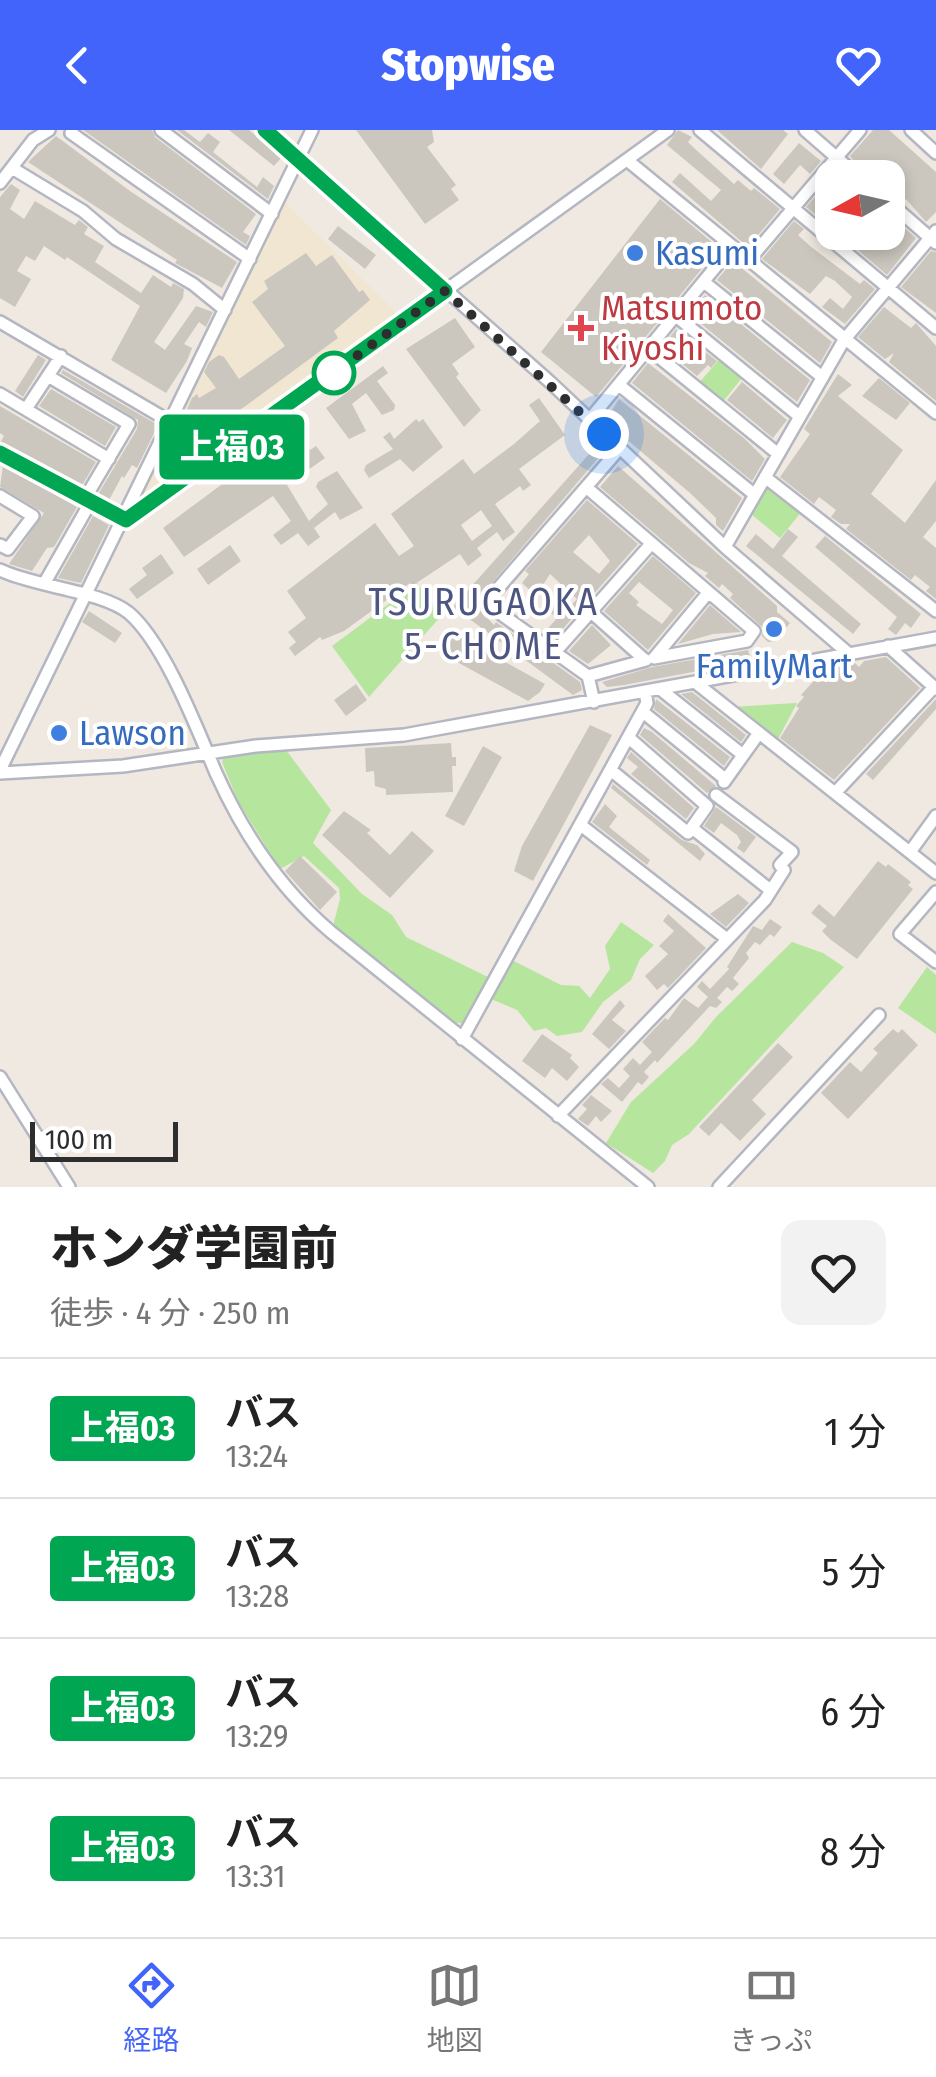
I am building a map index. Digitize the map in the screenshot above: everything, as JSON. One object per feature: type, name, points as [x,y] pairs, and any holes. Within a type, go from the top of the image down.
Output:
[{"type":"street","points":[[0,183],[33,140],[43,137],[48,130]]},
{"type":"street","points":[[161,130],[272,214]]},
{"type":"street","points":[[265,130],[590,419],[725,547],[848,653]]},
{"type":"street","points":[[312,130],[0,772],[123,766],[256,746],[404,734],[936,638]]},
{"type":"street","points":[[120,520],[146,509],[668,130]]},
{"type":"street","points":[[700,130],[936,328]]},
{"type":"street","points":[[806,130],[840,160]]},
{"type":"street","points":[[749,260],[860,130]]},
{"type":"street","points":[[911,130],[936,153]]},
{"type":"street","points":[[68,131],[250,259]]},
{"type":"street","points":[[627,160],[936,414]]},
{"type":"street","points":[[12,168],[193,284],[224,310]]},
{"type":"street","points":[[725,547],[844,340],[934,238],[905,215]]},
{"type":"street","points":[[590,419],[732,247]]},
{"type":"street","points":[[704,282],[822,378]]},
{"type":"street","points":[[676,316],[799,416]]},
{"type":"street","points":[[0,340],[4,324],[169,421]]},
{"type":"street","points":[[649,349],[777,453]]},
{"type":"street","points":[[26,410],[61,356]]},
{"type":"street","points":[[44,584],[129,424],[48,376]]},
{"type":"street","points":[[619,385],[755,495]]},
{"type":"street","points":[[0,394],[108,458]]},
{"type":"street","points":[[594,702],[588,676],[501,614],[488,600],[620,448]]},
{"type":"street","points":[[0,453],[120,520]]},
{"type":"street","points":[[765,476],[936,612]]},
{"type":"street","points":[[586,487],[754,631],[747,640],[588,676]]},
{"type":"street","points":[[132,495],[146,509]]},
{"type":"street","points":[[0,496],[33,516],[8,550],[0,544]]},
{"type":"street","points":[[555,652],[651,544]]},
{"type":"street","points":[[0,570],[122,608],[138,622],[184,700],[240,820],[291,893],[317,920],[648,1187]]},
{"type":"street","points":[[650,659],[708,593]]},
{"type":"street","points":[[591,612],[650,659]]},
{"type":"street","points":[[835,793],[935,688],[888,646]]},
{"type":"street","points":[[696,683],[936,873]]},
{"type":"street","points":[[660,689],[742,755]]},
{"type":"street","points":[[462,1039],[643,712],[647,704],[645,692]]},
{"type":"street","points":[[643,712],[726,778]]},
{"type":"street","points":[[612,770],[688,834],[760,732]]},
{"type":"street","points":[[558,1116],[765,900],[784,870],[780,865],[792,852],[712,801],[629,738]]},
{"type":"street","points":[[910,852],[936,816]]},
{"type":"street","points":[[582,826],[727,939]]},
{"type":"street","points":[[692,828],[769,889]]},
{"type":"street","points":[[936,892],[900,934],[936,962]]},
{"type":"street","points":[[719,1187],[880,1015]]},
{"type":"street","points":[[0,1076],[69,1187]]},
{"type":"shaded area","points":[[283,200],[401,317],[179,477],[144,492],[140,488]]},
{"type":"green space","points":[[722,356],[745,374],[722,403],[699,383]]},
{"type":"green space","points":[[768,485],[803,510],[780,538],[751,514]]},
{"type":"green space","points":[[417,583],[441,616],[369,697],[332,646]]},
{"type":"green space","points":[[797,703],[776,743],[731,707]]},
{"type":"green space","points":[[286,750],[331,810],[313,843],[362,894],[392,915],[406,937],[490,978],[506,957],[561,985],[579,986],[590,998],[610,969],[605,946],[621,922],[654,945],[640,959],[631,980],[603,1002],[582,1032],[557,1036],[546,1028],[534,1031],[517,1010],[484,996],[466,1024],[453,1022],[396,979],[392,970],[338,933],[333,926],[339,888],[304,856],[280,869],[238,801],[222,762],[224,757]]},
{"type":"green space","points":[[792,942],[823,953],[844,967],[689,1134],[672,1145],[665,1161],[653,1173],[606,1143],[631,1102],[694,1044]]},
{"type":"green space","points":[[927,967],[936,975],[936,1034],[898,1008]]},
{"type":"building","points":[[83,130],[152,130],[155,137],[256,214],[243,232],[250,236],[246,245]]},
{"type":"building","points":[[177,130],[184,130],[200,142],[208,133],[220,142],[213,152],[257,187],[263,177],[274,186],[268,199]]},
{"type":"building","points":[[229,130],[249,130],[282,157],[274,166]]},
{"type":"building","points":[[356,130],[432,130],[434,142],[427,147],[456,185],[451,189],[459,200],[425,224]]},
{"type":"building","points":[[678,130],[692,137],[688,142],[734,184],[738,180],[751,191],[754,188],[780,209],[748,247],[672,182],[680,173],[711,201],[721,190],[667,145]]},
{"type":"building","points":[[717,130],[783,130],[788,134],[761,169]]},
{"type":"building","points":[[873,130],[889,130],[936,172],[936,212],[926,222],[905,200],[905,160],[853,160],[850,156]]},
{"type":"building","points":[[56,136],[237,262],[222,288],[175,263],[177,260],[28,162]]},
{"type":"building","points":[[799,143],[820,160],[815,160],[810,174],[800,165],[784,184],[773,174]]},
{"type":"building","points":[[11,184],[20,190],[10,209],[24,219],[35,201],[75,225],[79,220],[88,227],[84,234],[104,246],[95,262],[141,293],[153,275],[171,287],[173,283],[184,289],[183,298],[154,342],[165,350],[196,306],[213,312],[206,327],[199,322],[184,344],[192,348],[166,393],[111,360],[140,306],[67,257],[65,260],[44,246],[35,261],[26,256],[17,271],[31,279],[15,307],[0,298],[0,197]]},
{"type":"building","points":[[815,197],[815,214],[806,207]]},
{"type":"building","points":[[660,199],[719,248],[596,397],[541,352]]},
{"type":"building","points":[[794,221],[804,229],[798,235],[810,246],[860,284],[864,280],[875,289],[845,324],[822,307],[830,298],[843,309],[852,297],[835,281],[826,276],[810,294],[762,259]]},
{"type":"building","points":[[338,226],[376,255],[365,269],[328,239]]},
{"type":"building","points":[[905,228],[916,238],[887,275],[858,250],[905,250]]},
{"type":"building","points":[[931,251],[936,252],[936,313],[901,287]]},
{"type":"building","points":[[306,253],[316,266],[332,255],[359,292],[363,290],[370,300],[334,331],[338,338],[179,455],[170,443],[181,421],[190,414],[187,409],[192,398],[216,388],[204,372],[209,362],[219,355],[224,357],[239,379],[285,346],[252,302],[268,289],[264,281]]},
{"type":"building","points":[[733,261],[832,342],[820,363],[717,280]]},
{"type":"building","points":[[705,295],[810,380],[797,402],[689,314]]},
{"type":"building","points":[[884,307],[911,328],[916,323],[936,346],[936,401],[889,362],[894,353],[885,359],[858,337]]},
{"type":"building","points":[[455,318],[475,347],[452,364],[459,374],[456,377],[481,410],[464,427],[406,349]]},
{"type":"building","points":[[676,329],[717,361],[711,368],[708,365],[697,376],[662,347]]},
{"type":"building","points":[[38,355],[46,360],[23,397],[15,391]]},
{"type":"building","points":[[648,363],[765,459],[752,481],[632,383]]},
{"type":"building","points":[[383,366],[388,373],[377,381],[395,405],[394,410],[382,415],[366,393],[352,404],[366,431],[349,439],[326,408]]},
{"type":"building","points":[[63,370],[158,425],[137,468],[132,465],[122,476],[108,502],[97,496],[137,429],[138,420],[61,373]]},
{"type":"building","points":[[838,374],[852,385],[838,396],[903,450],[871,494],[905,523],[936,480],[936,521],[923,537],[936,548],[936,599],[926,591],[930,587],[915,575],[911,580],[846,529],[850,524],[841,524],[831,517],[836,510],[819,497],[814,504],[780,477],[810,434],[804,429]]},
{"type":"building","points":[[879,378],[910,403],[896,420],[862,396]]},
{"type":"building","points":[[742,382],[787,420],[773,438],[727,400]]},
{"type":"building","points":[[51,389],[116,427],[105,446],[39,406]]},
{"type":"building","points":[[539,398],[565,435],[519,469],[531,485],[523,491],[520,486],[495,504],[515,532],[503,541],[497,532],[477,548],[482,555],[468,566],[460,554],[412,586],[410,583],[344,631],[322,640],[320,637],[295,656],[289,648],[296,642],[288,632],[306,618],[287,591],[375,523],[399,556],[414,546],[391,514],[463,459],[474,474],[514,444],[540,421],[529,405]],"holes":[[[481,510],[492,526],[472,541],[461,525]]]},
{"type":"building","points":[[619,399],[742,498],[723,531],[716,525],[716,518],[690,493],[605,421]]},
{"type":"building","points":[[0,406],[96,462],[81,487],[0,443],[4,436],[0,433]]},
{"type":"building","points":[[416,419],[423,419],[443,447],[413,472],[400,459],[369,478],[364,470],[366,465],[393,449],[383,437],[390,432],[394,439]]},
{"type":"building","points":[[295,430],[310,450],[316,446],[325,458],[287,485],[309,521],[328,504],[316,487],[318,482],[337,471],[363,508],[340,520],[335,512],[314,528],[320,537],[308,546],[298,533],[281,545],[273,535],[291,521],[273,496],[184,557],[163,528]]},
{"type":"building","points":[[598,444],[605,450],[474,604],[494,625],[496,622],[580,682],[582,690],[573,695],[453,607]]},
{"type":"building","points":[[3,465],[77,507],[54,547],[47,548],[32,571],[9,564],[44,513],[0,487]]},
{"type":"building","points":[[618,466],[777,606],[777,612],[790,623],[775,641],[768,642],[762,636],[762,627],[730,598],[733,594],[722,584],[719,588],[705,576],[708,573],[689,563],[600,487]]},
{"type":"building","points":[[587,500],[638,544],[553,640],[544,633],[557,618],[547,610],[555,602],[566,611],[577,599],[550,574],[536,596],[522,583],[529,574],[525,571]],"holes":[[[589,535],[610,561],[599,574],[573,552]]]},
{"type":"building","points":[[93,516],[109,525],[81,583],[58,578]]},
{"type":"building","points":[[788,529],[798,537],[782,556],[861,624],[853,634],[746,546],[756,534],[773,549]]},
{"type":"building","points":[[825,536],[921,614],[911,628],[905,623],[896,635],[888,629],[897,617],[815,547]]},
{"type":"building","points":[[230,545],[241,561],[208,585],[197,569]]},
{"type":"building","points":[[161,554],[174,573],[137,599],[129,589],[147,575],[142,568]]},
{"type":"building","points":[[653,556],[696,593],[648,650],[604,611]],"holes":[[[639,582],[673,610],[662,624],[636,605],[639,602],[629,593]]]},
{"type":"building","points":[[710,605],[741,632],[713,634],[678,644]]},
{"type":"building","points":[[89,611],[122,633],[115,643],[82,622]]},
{"type":"building","points":[[592,625],[611,645],[588,664],[569,651]]},
{"type":"building","points":[[447,630],[545,684],[528,701],[437,651]]},
{"type":"building","points":[[748,650],[751,661],[624,685],[607,687],[602,682],[652,667]]},
{"type":"building","points":[[886,657],[920,688],[834,780],[780,738],[799,708],[796,706],[804,697],[801,695],[820,674],[819,669],[838,665],[842,669],[854,662],[859,667],[864,661]]},
{"type":"building","points":[[356,684],[367,700],[346,716],[334,700]]},
{"type":"building","points":[[692,692],[746,735],[741,742],[681,694]]},
{"type":"building","points":[[656,699],[730,757],[724,766],[654,709]]},
{"type":"building","points":[[936,699],[936,709],[873,780],[866,774]]},
{"type":"building","points":[[590,725],[612,735],[533,881],[514,871],[522,846]]},
{"type":"building","points":[[644,728],[716,786],[707,793],[640,735]]},
{"type":"building","points":[[451,743],[452,757],[456,757],[456,766],[452,766],[453,792],[386,795],[386,789],[375,786],[374,771],[366,772],[365,748]]},
{"type":"building","points":[[483,746],[502,757],[464,826],[445,816]]},
{"type":"building","points":[[631,752],[694,808],[686,819],[631,774],[638,767],[627,758]]},
{"type":"building","points":[[613,784],[682,840],[697,845],[705,854],[700,861],[611,788]]},
{"type":"building","points":[[605,804],[617,816],[609,827],[650,860],[647,865],[592,822]]},
{"type":"building","points":[[716,807],[759,839],[756,837],[744,853],[737,848],[741,842],[737,835],[721,823],[714,833],[704,826]]},
{"type":"building","points":[[344,811],[371,830],[367,833],[390,855],[412,831],[434,851],[390,898],[322,835]]},
{"type":"building","points":[[300,856],[337,892],[320,910],[285,871]]},
{"type":"building","points":[[878,861],[911,882],[908,885],[913,889],[857,959],[822,931],[827,926],[811,913],[819,904],[834,917]]},
{"type":"building","points":[[738,894],[749,903],[726,927],[710,914]]},
{"type":"building","points":[[668,914],[706,948],[668,988],[664,984],[657,990],[645,976],[668,954],[659,946],[674,931],[663,921]]},
{"type":"building","points":[[770,919],[782,927],[760,945],[755,942],[746,953],[749,958],[733,978],[739,984],[732,991],[727,987],[717,998],[722,1002],[716,1008],[710,1006],[657,1063],[655,1060],[644,1072],[649,1077],[642,1085],[638,1082],[622,1102],[601,1084],[608,1078],[619,1088],[630,1076],[623,1069],[633,1058],[640,1065],[652,1052],[642,1042],[665,1018],[668,1020],[684,998],[698,1008],[708,997],[697,987],[702,981],[710,989],[729,969],[753,926],[762,930]]},
{"type":"building","points":[[620,1000],[625,1006],[612,1020],[626,1031],[609,1049],[592,1034]]},
{"type":"building","points":[[893,1029],[898,1033],[902,1029],[918,1045],[848,1119],[821,1093],[850,1062],[861,1072],[878,1053],[873,1049]]},
{"type":"building","points":[[542,1034],[572,1055],[570,1058],[579,1067],[567,1081],[552,1068],[545,1078],[522,1061]]},
{"type":"building","points":[[778,1043],[793,1057],[752,1100],[766,1114],[740,1141],[721,1123],[709,1136],[699,1127]]},
{"type":"building","points":[[591,1095],[612,1111],[601,1122],[596,1116],[588,1126],[578,1119],[587,1109],[582,1105]]},
{"type":"bus line","name":"上福03","points":[[0,453],[126,520],[445,291],[265,130]]},
{"type":"place","name":"Kasumi","points":[[635,253]]},
{"type":"place","name":"Matsumoto Kiyoshi","points":[[581,328]]},
{"type":"place","name":"FamilyMart","points":[[774,629]]},
{"type":"place","name":"Lawson","points":[[59,733]]},
{"type":"district","name":"TSURUGAOKA 5-CHOME","points":[[484,624]]},
{"type":"route","points":[[334,373],[324,380],[445,291],[604,434]]}]
